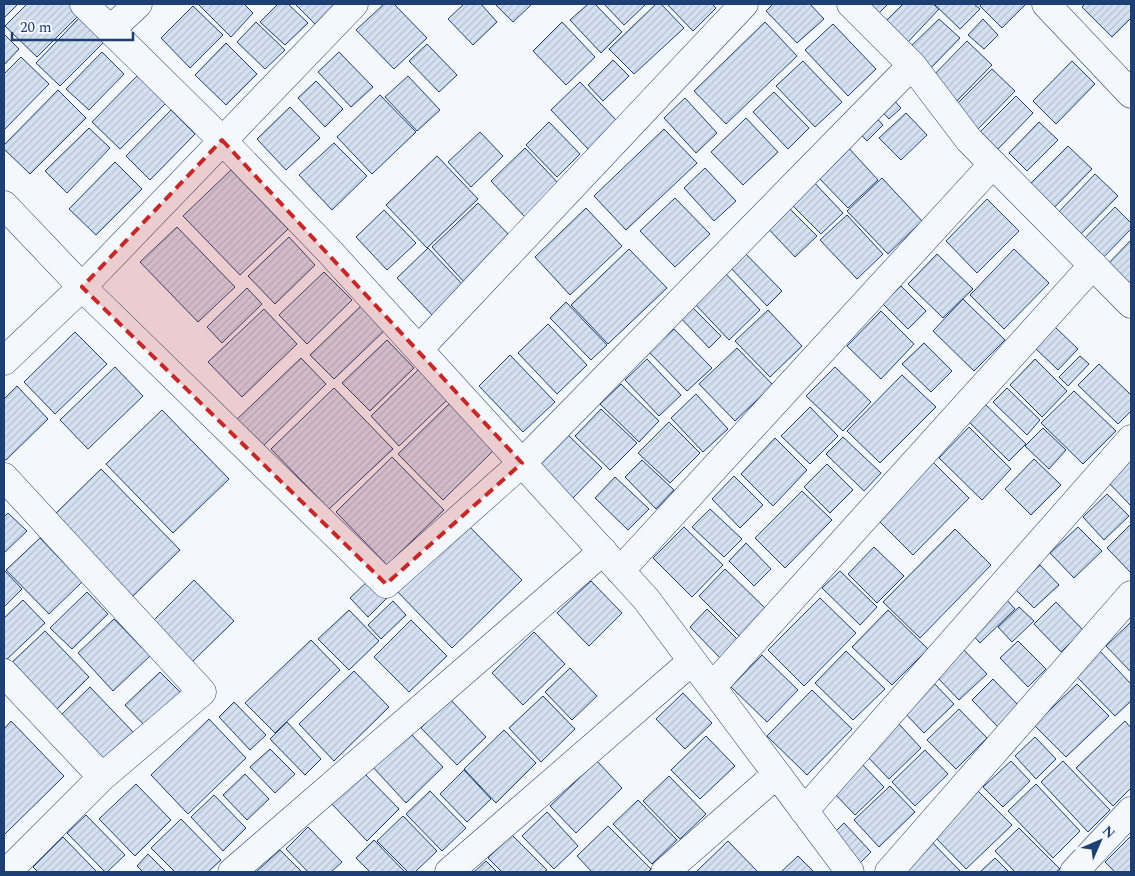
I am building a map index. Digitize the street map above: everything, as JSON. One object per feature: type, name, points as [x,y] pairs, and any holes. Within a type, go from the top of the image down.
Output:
[{"type":"street","points":[[84,4],[222,140],[329,251],[646,599],[850,872]]},
{"type":"street","points":[[110,30],[138,4]]},
{"type":"street","points":[[4,361],[82,287],[354,4]]},
{"type":"street","points":[[419,349],[744,4]]},
{"type":"street","points":[[851,4],[912,65],[968,140],[1131,304]]},
{"type":"street","points":[[1046,4],[1131,94]]},
{"type":"street","points":[[4,205],[82,287],[386,584],[522,463],[912,65]]},
{"type":"street","points":[[232,872],[612,561],[993,164]]},
{"type":"street","points":[[712,687],[1093,265]]},
{"type":"street","points":[[804,811],[1131,439]]},
{"type":"street","points":[[4,477],[202,692],[102,777],[7,872]]},
{"type":"street","points":[[890,872],[1131,595]]},
{"type":"street","points":[[449,872],[692,661]]},
{"type":"street","points":[[4,673],[102,777]]},
{"type":"street","points":[[665,872],[777,774]]},
{"type":"street","points":[[1083,869],[1131,810]]},
{"type":"highlighted area","points":[[222,140],[522,463],[386,584],[82,287]]},
{"type":"building","points":[[4,4],[18,4],[4,18]]},
{"type":"building","points":[[27,4],[70,4],[80,14],[37,57],[5,26]]},
{"type":"building","points":[[198,4],[244,4],[253,13],[231,37]]},
{"type":"building","points":[[278,4],[288,4],[308,23],[285,45],[260,22]]},
{"type":"building","points":[[295,4],[343,4],[319,28]]},
{"type":"building","points":[[384,4],[394,4],[427,38],[394,69],[356,30]]},
{"type":"building","points":[[464,4],[481,4],[497,22],[473,45],[448,19]]},
{"type":"building","points":[[495,4],[532,4],[513,22]]},
{"type":"building","points":[[588,4],[595,4],[622,32],[601,53],[570,20]]},
{"type":"building","points":[[604,4],[646,4],[624,25]]},
{"type":"building","points":[[656,4],[661,4],[684,28],[634,74],[609,49]]},
{"type":"building","points":[[667,4],[712,4],[716,8],[693,31]]},
{"type":"building","points":[[773,4],[810,4],[824,19],[797,43],[766,11]]},
{"type":"building","points":[[862,4],[888,4],[875,17]]},
{"type":"building","points":[[903,4],[933,4],[939,9],[908,42],[886,21]]},
{"type":"building","points":[[934,4],[974,4],[980,9],[960,29]]},
{"type":"building","points":[[982,4],[1026,4],[1002,28],[980,6]]},
{"type":"building","points":[[1085,4],[1131,4],[1131,18],[1112,37],[1082,7]]},
{"type":"building","points":[[193,6],[223,35],[190,68],[161,38]]},
{"type":"building","points":[[82,15],[107,39],[60,86],[36,63]]},
{"type":"building","points":[[939,19],[960,38],[929,70],[908,49]]},
{"type":"building","points":[[983,19],[998,35],[984,49],[968,35]]},
{"type":"building","points":[[256,22],[285,50],[265,69],[237,42]]},
{"type":"building","points":[[562,22],[595,57],[566,85],[533,51]]},
{"type":"building","points":[[765,22],[797,56],[726,124],[694,91]]},
{"type":"building","points":[[833,24],[876,69],[848,96],[805,50]]},
{"type":"building","points":[[4,34],[19,49],[4,65]]},
{"type":"building","points":[[967,41],[992,65],[952,106],[927,82]]},
{"type":"building","points":[[226,43],[257,74],[226,105],[195,75]]},
{"type":"building","points":[[427,44],[457,75],[439,92],[409,61]]},
{"type":"building","points":[[102,52],[124,74],[89,110],[66,89]]},
{"type":"building","points":[[339,52],[373,87],[351,107],[318,72]]},
{"type":"building","points":[[21,57],[49,84],[4,130],[4,74]]},
{"type":"building","points":[[613,60],[629,76],[603,101],[588,85]]},
{"type":"building","points":[[803,61],[842,102],[815,127],[776,86]]},
{"type":"building","points":[[1072,61],[1095,84],[1056,124],[1033,101]]},
{"type":"building","points":[[992,69],[1015,91],[978,129],[955,106]]},
{"type":"building","points":[[138,75],[166,103],[120,149],[92,122]]},
{"type":"building","points":[[408,76],[440,110],[417,131],[385,97]]},
{"type":"building","points":[[316,81],[343,109],[325,127],[298,98]]},
{"type":"building","points":[[580,82],[618,122],[589,150],[551,110]]},
{"type":"building","points":[[58,90],[86,118],[30,174],[4,149],[4,145]]},
{"type":"building","points":[[774,92],[809,128],[788,149],[753,112]]},
{"type":"building","points":[[380,95],[416,132],[372,174],[337,137]]},
{"type":"building","points":[[889,95],[901,108],[889,119],[877,106]]},
{"type":"building","points":[[1016,96],[1033,113],[997,150],[980,132]]},
{"type":"building","points":[[685,98],[717,133],[696,153],[664,118]]},
{"type":"building","points":[[290,107],[320,138],[286,170],[257,139]]},
{"type":"building","points":[[171,110],[195,134],[150,180],[126,156]]},
{"type":"building","points":[[871,112],[883,125],[867,141],[854,127]]},
{"type":"building","points":[[906,113],[927,135],[901,160],[879,138]]},
{"type":"building","points":[[746,118],[778,152],[743,185],[711,152]]},
{"type":"building","points":[[549,122],[580,154],[557,177],[526,145]]},
{"type":"building","points":[[1039,122],[1058,140],[1027,171],[1009,153]]},
{"type":"building","points":[[89,128],[110,148],[67,193],[45,171]]},
{"type":"building","points":[[664,129],[697,163],[626,230],[594,196]]},
{"type":"building","points":[[480,132],[503,156],[471,187],[448,162]]},
{"type":"building","points":[[334,143],[367,176],[332,210],[299,175]]},
{"type":"building","points":[[846,145],[878,180],[848,208],[815,174]]},
{"type":"building","points":[[1068,146],[1092,169],[1047,215],[1023,191]]},
{"type":"building","points":[[525,148],[559,184],[525,217],[491,181]]},
{"type":"building","points":[[437,156],[478,199],[427,248],[386,205]]},
{"type":"building","points":[[115,162],[142,189],[96,235],[69,209]]},
{"type":"building","points":[[705,168],[736,201],[714,221],[684,188]]},
{"type":"building","points":[[231,170],[288,229],[240,275],[183,216]]},
{"type":"building","points":[[1095,174],[1118,196],[1078,237],[1056,215]]},
{"type":"building","points":[[810,178],[843,213],[821,234],[787,200]]},
{"type":"building","points":[[882,178],[922,221],[888,254],[847,211]]},
{"type":"building","points":[[675,198],[710,234],[675,267],[640,231]]},
{"type":"building","points":[[987,199],[1019,231],[977,273],[946,241]]},
{"type":"building","points":[[478,203],[511,237],[464,282],[432,247]]},
{"type":"building","points":[[784,203],[817,236],[795,257],[763,223]]},
{"type":"building","points":[[1115,207],[1131,223],[1131,229],[1098,263],[1079,244]]},
{"type":"building","points":[[586,208],[622,246],[570,295],[535,257]]},
{"type":"building","points":[[384,210],[416,243],[387,270],[356,237]]},
{"type":"building","points":[[847,215],[883,254],[857,279],[820,240]]},
{"type":"building","points":[[177,227],[235,287],[198,322],[140,262]]},
{"type":"building","points":[[289,237],[315,265],[275,304],[248,276]]},
{"type":"building","points":[[1131,240],[1131,282],[1128,285],[1107,265]]},
{"type":"building","points":[[428,248],[464,286],[433,316],[397,278]]},
{"type":"building","points":[[629,249],[667,288],[608,344],[571,305]]},
{"type":"building","points":[[1014,249],[1049,283],[1004,329],[970,295]]},
{"type":"building","points":[[743,251],[782,291],[767,306],[728,265]]},
{"type":"building","points":[[937,254],[973,289],[943,318],[908,284]]},
{"type":"building","points":[[324,272],[352,300],[307,344],[279,315]]},
{"type":"building","points":[[726,274],[760,310],[729,340],[694,303]]},
{"type":"building","points":[[901,286],[926,311],[908,329],[883,304]]},
{"type":"building","points":[[247,288],[262,304],[222,343],[207,327]]},
{"type":"building","points":[[963,299],[1005,340],[974,371],[933,331]]},
{"type":"building","points":[[566,302],[607,345],[591,360],[550,318]]},
{"type":"building","points":[[363,304],[386,329],[334,379],[310,355]]},
{"type":"building","points":[[689,304],[721,336],[709,348],[678,315]]},
{"type":"building","points":[[264,309],[297,344],[242,397],[208,362]]},
{"type":"building","points":[[768,310],[802,346],[770,377],[735,341]]},
{"type":"building","points":[[881,311],[914,344],[881,379],[847,346]]},
{"type":"building","points":[[548,324],[587,365],[557,394],[518,353]]},
{"type":"building","points":[[1054,326],[1078,349],[1058,370],[1034,347]]},
{"type":"building","points":[[674,329],[712,368],[687,391],[649,352]]},
{"type":"building","points":[[75,332],[107,364],[55,414],[24,382]]},
{"type":"building","points":[[387,340],[414,368],[370,411],[342,383]]},
{"type":"building","points":[[924,343],[952,371],[931,392],[902,364]]},
{"type":"building","points":[[737,348],[773,385],[735,421],[699,384]]},
{"type":"building","points":[[510,355],[555,402],[523,432],[479,386]]},
{"type":"building","points":[[1080,356],[1089,364],[1068,386],[1059,377]]},
{"type":"building","points":[[301,358],[326,384],[258,451],[232,424]]},
{"type":"building","points":[[647,359],[681,395],[659,416],[625,380]]},
{"type":"building","points":[[1035,359],[1067,391],[1042,417],[1010,385]]},
{"type":"building","points":[[1099,364],[1131,395],[1131,411],[1118,424],[1078,385]]},
{"type":"building","points":[[115,367],[143,396],[88,449],[60,420]]},
{"type":"building","points":[[835,367],[871,402],[843,431],[806,396]]},
{"type":"building","points":[[419,369],[448,399],[399,446],[371,416]]},
{"type":"building","points":[[902,375],[936,407],[880,463],[847,431]]},
{"type":"building","points":[[621,384],[659,421],[639,442],[600,404]]},
{"type":"building","points":[[17,386],[48,419],[6,460],[4,459],[4,399]]},
{"type":"building","points":[[334,388],[393,449],[329,509],[271,449]]},
{"type":"building","points":[[1007,388],[1040,420],[1027,435],[993,402]]},
{"type":"building","points":[[1074,391],[1116,431],[1083,464],[1041,423]]},
{"type":"building","points":[[696,394],[728,429],[703,452],[671,418]]},
{"type":"building","points":[[451,402],[496,448],[443,500],[398,454]]},
{"type":"building","points":[[984,403],[1026,444],[1009,461],[967,420]]},
{"type":"building","points":[[810,407],[838,436],[810,464],[781,436]]},
{"type":"building","points":[[601,409],[637,443],[610,470],[575,436]]},
{"type":"building","points":[[162,410],[229,479],[173,533],[106,464]]},
{"type":"building","points":[[669,422],[700,453],[670,483],[638,453]]},
{"type":"building","points":[[969,427],[1011,469],[982,500],[939,458]]},
{"type":"building","points":[[1043,428],[1066,450],[1049,469],[1025,446]]},
{"type":"building","points":[[565,432],[602,468],[573,498],[536,461]]},
{"type":"building","points":[[843,437],[881,473],[864,491],[826,454]]},
{"type":"building","points":[[775,438],[807,470],[773,506],[741,474]]},
{"type":"building","points":[[392,457],[444,510],[387,565],[336,512]]},
{"type":"building","points":[[1034,459],[1061,485],[1031,515],[1005,489]]},
{"type":"building","points":[[1131,459],[1131,506],[1108,482]]},
{"type":"building","points":[[642,460],[674,490],[656,509],[625,477]]},
{"type":"building","points":[[932,461],[969,498],[913,555],[876,518]]},
{"type":"building","points":[[827,464],[853,490],[830,513],[804,487]]},
{"type":"building","points":[[101,469],[180,550],[130,599],[52,517]]},
{"type":"building","points":[[734,476],[763,505],[740,528],[712,499]]},
{"type":"building","points":[[615,477],[649,509],[628,530],[595,498]]},
{"type":"building","points":[[802,491],[832,520],[785,568],[755,538]]},
{"type":"building","points":[[1107,494],[1129,516],[1104,540],[1083,517]]},
{"type":"building","points":[[710,509],[742,539],[724,557],[692,527]]},
{"type":"building","points":[[8,513],[27,531],[4,553],[4,517]]},
{"type":"building","points":[[464,521],[522,580],[452,648],[395,589]]},
{"type":"building","points":[[1131,524],[1131,573],[1107,548]]},
{"type":"building","points":[[684,527],[723,565],[692,597],[653,558]]},
{"type":"building","points":[[1078,527],[1102,551],[1074,578],[1050,553]]},
{"type":"building","points":[[955,529],[991,565],[920,638],[883,602]]},
{"type":"building","points":[[40,538],[82,582],[49,614],[6,570]]},
{"type":"building","points":[[746,543],[771,569],[754,586],[729,561]]},
{"type":"building","points":[[874,547],[904,576],[877,603],[848,574]]},
{"type":"building","points":[[1040,565],[1059,585],[1034,608],[1015,589]]},
{"type":"building","points":[[725,569],[767,610],[741,638],[699,596]]},
{"type":"building","points":[[4,570],[22,589],[4,607]]},
{"type":"building","points":[[840,571],[877,607],[860,625],[822,588]]},
{"type":"building","points":[[370,579],[387,598],[368,617],[350,598]]},
{"type":"building","points":[[194,580],[234,621],[192,662],[153,621]]},
{"type":"building","points":[[591,581],[622,613],[589,646],[557,613]]},
{"type":"building","points":[[87,592],[108,614],[72,649],[50,628]]},
{"type":"building","points":[[820,598],[856,633],[804,686],[768,650]]},
{"type":"building","points":[[1006,599],[1015,609],[980,643],[971,633]]},
{"type":"building","points":[[23,600],[45,623],[5,661],[4,618]]},
{"type":"building","points":[[393,601],[406,615],[381,639],[368,625]]},
{"type":"building","points":[[1056,602],[1083,630],[1061,652],[1034,624]]},
{"type":"building","points":[[1019,607],[1034,621],[1012,642],[998,627]]},
{"type":"building","points":[[707,609],[740,642],[722,660],[690,627]]},
{"type":"building","points":[[349,610],[379,641],[349,670],[318,639]]},
{"type":"building","points":[[888,610],[928,649],[892,685],[852,647]]},
{"type":"building","points":[[114,619],[150,656],[113,691],[78,653]]},
{"type":"building","points":[[411,620],[447,656],[409,692],[374,657]]},
{"type":"building","points":[[1131,622],[1131,672],[1106,646]]},
{"type":"building","points":[[45,631],[89,677],[53,713],[8,666]]},
{"type":"building","points":[[534,632],[565,664],[523,705],[492,673]]},
{"type":"building","points":[[311,640],[340,670],[275,733],[245,703]]},
{"type":"building","points":[[1018,641],[1046,669],[1028,687],[1000,658]]},
{"type":"building","points":[[962,648],[987,674],[959,700],[935,675]]},
{"type":"building","points":[[1099,650],[1131,684],[1131,701],[1115,716],[1074,674]]},
{"type":"building","points":[[846,651],[885,689],[853,720],[815,683]]},
{"type":"building","points":[[762,655],[798,690],[767,722],[731,687]]},
{"type":"building","points":[[570,668],[597,696],[572,720],[545,692]]},
{"type":"building","points":[[354,671],[389,707],[334,761],[299,724]]},
{"type":"building","points":[[160,672],[182,694],[147,728],[125,705]]},
{"type":"building","points":[[930,679],[954,704],[924,733],[900,708]]},
{"type":"building","points":[[993,679],[1020,707],[999,728],[972,700]]},
{"type":"building","points":[[1077,684],[1109,716],[1066,757],[1034,725]]},
{"type":"building","points":[[90,687],[134,733],[103,764],[59,717]]},
{"type":"building","points":[[812,690],[852,729],[807,775],[767,736]]},
{"type":"building","points":[[683,693],[712,723],[685,749],[656,719]]},
{"type":"building","points":[[543,696],[575,729],[541,762],[509,728]]},
{"type":"building","points":[[450,699],[486,737],[457,765],[421,728]]},
{"type":"building","points":[[234,702],[266,735],[250,750],[219,717]]},
{"type":"building","points":[[959,709],[987,738],[956,769],[927,740]]},
{"type":"building","points":[[209,719],[246,758],[188,814],[151,775]]},
{"type":"building","points":[[11,721],[64,776],[4,835],[4,729]]},
{"type":"building","points":[[1125,721],[1131,728],[1131,788],[1113,806],[1076,768]]},
{"type":"building","points":[[287,722],[321,759],[305,775],[270,739]]},
{"type":"building","points":[[898,723],[921,748],[889,779],[866,755]]},
{"type":"building","points":[[407,730],[443,767],[406,803],[371,765]]},
{"type":"building","points":[[504,730],[536,763],[496,803],[464,769]]},
{"type":"building","points":[[706,736],[735,766],[700,799],[671,770]]},
{"type":"building","points":[[1035,737],[1056,759],[1036,779],[1015,756]]},
{"type":"building","points":[[270,749],[295,774],[275,793],[250,767]]},
{"type":"building","points":[[925,750],[948,774],[915,806],[892,782]]},
{"type":"building","points":[[597,761],[622,788],[576,833],[550,806]]},
{"type":"building","points":[[1011,761],[1030,781],[1003,807],[983,787]]},
{"type":"building","points":[[1063,761],[1110,810],[1088,832],[1041,782]]},
{"type":"building","points":[[862,764],[884,787],[855,815],[833,792]]},
{"type":"building","points":[[361,770],[399,809],[367,841],[329,801]]},
{"type":"building","points":[[464,770],[491,799],[467,822],[440,794]]},
{"type":"building","points":[[245,774],[269,799],[247,820],[223,795]]},
{"type":"building","points":[[669,776],[706,814],[680,839],[643,801]]},
{"type":"building","points":[[136,784],[171,820],[135,856],[99,819]]},
{"type":"building","points":[[1036,784],[1080,831],[1053,858],[1008,811]]},
{"type":"building","points":[[890,786],[915,812],[879,847],[854,820]]},
{"type":"building","points":[[430,791],[466,828],[442,851],[406,814]]},
{"type":"building","points":[[978,791],[1012,825],[966,869],[933,835]]},
{"type":"building","points":[[214,795],[246,828],[223,851],[191,817]]},
{"type":"building","points":[[638,800],[677,840],[652,864],[613,824]]},
{"type":"building","points":[[547,812],[578,846],[554,869],[522,836]]},
{"type":"building","points":[[86,815],[125,855],[107,872],[67,833]]},
{"type":"building","points":[[403,816],[437,851],[415,872],[408,872],[377,841]]},
{"type":"building","points":[[181,819],[221,860],[208,872],[175,872],[151,848]]},
{"type":"building","points":[[844,823],[871,852],[860,863],[833,834]]},
{"type":"building","points":[[608,826],[651,869],[648,872],[592,872],[577,856]]},
{"type":"building","points":[[308,827],[342,862],[331,872],[308,872],[286,849]]},
{"type":"building","points":[[1019,828],[1060,869],[1056,872],[1015,872],[995,851]]},
{"type":"building","points":[[512,835],[547,870],[544,872],[502,872],[488,858]]},
{"type":"building","points":[[1131,836],[1131,872],[1115,872],[1105,862]]},
{"type":"building","points":[[63,837],[97,872],[38,872],[33,867]]},
{"type":"building","points":[[374,840],[405,872],[370,872],[356,858]]},
{"type":"building","points":[[930,840],[961,872],[904,872]]},
{"type":"building","points":[[728,841],[758,872],[696,872]]},
{"type":"building","points":[[280,850],[302,872],[256,872]]},
{"type":"building","points":[[148,854],[166,872],[143,872],[137,866]]},
{"type":"building","points":[[798,856],[814,872],[781,872]]},
{"type":"building","points":[[995,858],[1009,872],[980,872]]},
{"type":"building","points":[[486,861],[497,872],[474,872]]}]
